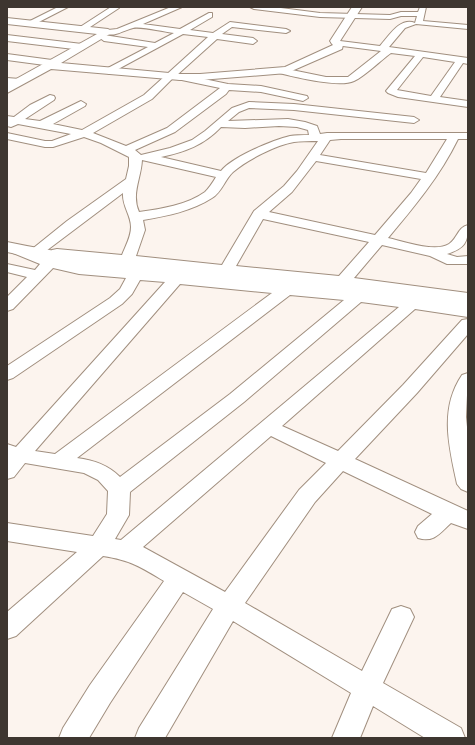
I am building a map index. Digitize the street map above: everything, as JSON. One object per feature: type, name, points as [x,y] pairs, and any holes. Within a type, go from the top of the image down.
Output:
[{"type":"street","points":[[30,23],[64,7]]},
{"type":"street","points":[[7,21],[108,32],[119,31],[178,7]]},
{"type":"street","points":[[254,7],[292,12],[354,12],[390,17],[401,14],[424,12]]},
{"type":"street","points":[[81,29],[116,8]]},
{"type":"street","points":[[263,28],[292,12]]},
{"type":"street","points":[[335,42],[354,12]]},
{"type":"street","points":[[424,12],[419,22],[422,24],[468,27]]},
{"type":"street","points":[[109,72],[209,15]]},
{"type":"street","points":[[7,136],[45,144],[53,144],[85,133],[148,97],[168,76],[230,24],[286,31]]},
{"type":"street","points":[[180,77],[282,71],[330,80],[350,79],[386,49],[402,26],[412,24]]},
{"type":"street","points":[[133,25],[253,41]]},
{"type":"street","points":[[7,89],[108,32]]},
{"type":"street","points":[[99,37],[157,46]]},
{"type":"street","points":[[7,38],[82,47]]},
{"type":"street","points":[[335,42],[465,61]]},
{"type":"street","points":[[282,71],[336,49],[338,45],[335,42]]},
{"type":"street","points":[[202,46],[217,48]]},
{"type":"street","points":[[421,54],[391,90],[398,94],[468,104]]},
{"type":"street","points":[[7,57],[109,72],[180,77],[223,85],[226,87],[261,89],[291,96],[343,104],[406,109]]},
{"type":"street","points":[[13,67],[26,60]]},
{"type":"street","points":[[421,106],[431,99],[465,61]]},
{"type":"street","points":[[7,81],[20,82]]},
{"type":"street","points":[[135,154],[171,130],[222,92],[226,87]]},
{"type":"street","points":[[10,122],[34,106],[50,98]]},
{"type":"street","points":[[42,125],[81,104]]},
{"type":"street","points":[[135,154],[190,145],[210,133],[232,111],[242,106],[249,105],[294,107],[414,120]]},
{"type":"street","points":[[405,136],[421,110],[430,106],[468,111]]},
{"type":"street","points":[[10,122],[42,125],[85,133],[135,154],[224,176]]},
{"type":"street","points":[[220,124],[301,124],[313,128],[321,136]]},
{"type":"street","points":[[227,269],[259,214],[288,189],[313,157],[321,136]]},
{"type":"street","points":[[135,217],[177,210],[194,203],[210,194],[224,176],[243,160],[263,149],[292,139],[321,136],[468,136]]},
{"type":"street","points":[[343,281],[416,196],[454,137]]},
{"type":"street","points":[[7,374],[116,301],[126,291],[132,268],[138,232],[138,226],[129,201],[130,182],[137,163],[135,154]]},
{"type":"street","points":[[313,157],[429,177]]},
{"type":"street","points":[[38,251],[72,224],[130,182]]},
{"type":"street","points":[[259,214],[435,253],[447,260],[468,260]]},
{"type":"street","points":[[435,253],[454,247],[468,229]]},
{"type":"street","points":[[11,248],[38,251],[132,268],[176,279],[357,297],[468,312]]},
{"type":"street","points":[[11,248],[132,268],[332,287],[468,304]]},
{"type":"street","points":[[11,248],[50,263],[79,269],[227,269],[343,281],[468,298]]},
{"type":"street","points":[[7,306],[50,263]]},
{"type":"street","points":[[7,268],[38,275]]},
{"type":"street","points":[[7,472],[14,453],[176,279]]},
{"type":"street","points":[[59,461],[286,290]]},
{"type":"street","points":[[119,489],[237,398],[357,297]]},
{"type":"street","points":[[125,550],[412,304]]},
{"type":"street","points":[[149,738],[229,606],[307,496],[339,461],[410,389],[468,324]]},
{"type":"street","points":[[468,379],[463,386],[456,406],[459,445],[468,484]]},
{"type":"street","points":[[268,427],[458,516]]},
{"type":"street","points":[[11,620],[99,546],[118,515],[119,489],[105,475],[89,467],[14,453]]},
{"type":"street","points":[[426,532],[458,516]]},
{"type":"street","points":[[7,532],[125,550],[143,557],[229,606],[451,738]]},
{"type":"street","points":[[73,738],[100,694],[179,578]]},
{"type":"street","points":[[346,738],[367,688],[401,617]]}]
